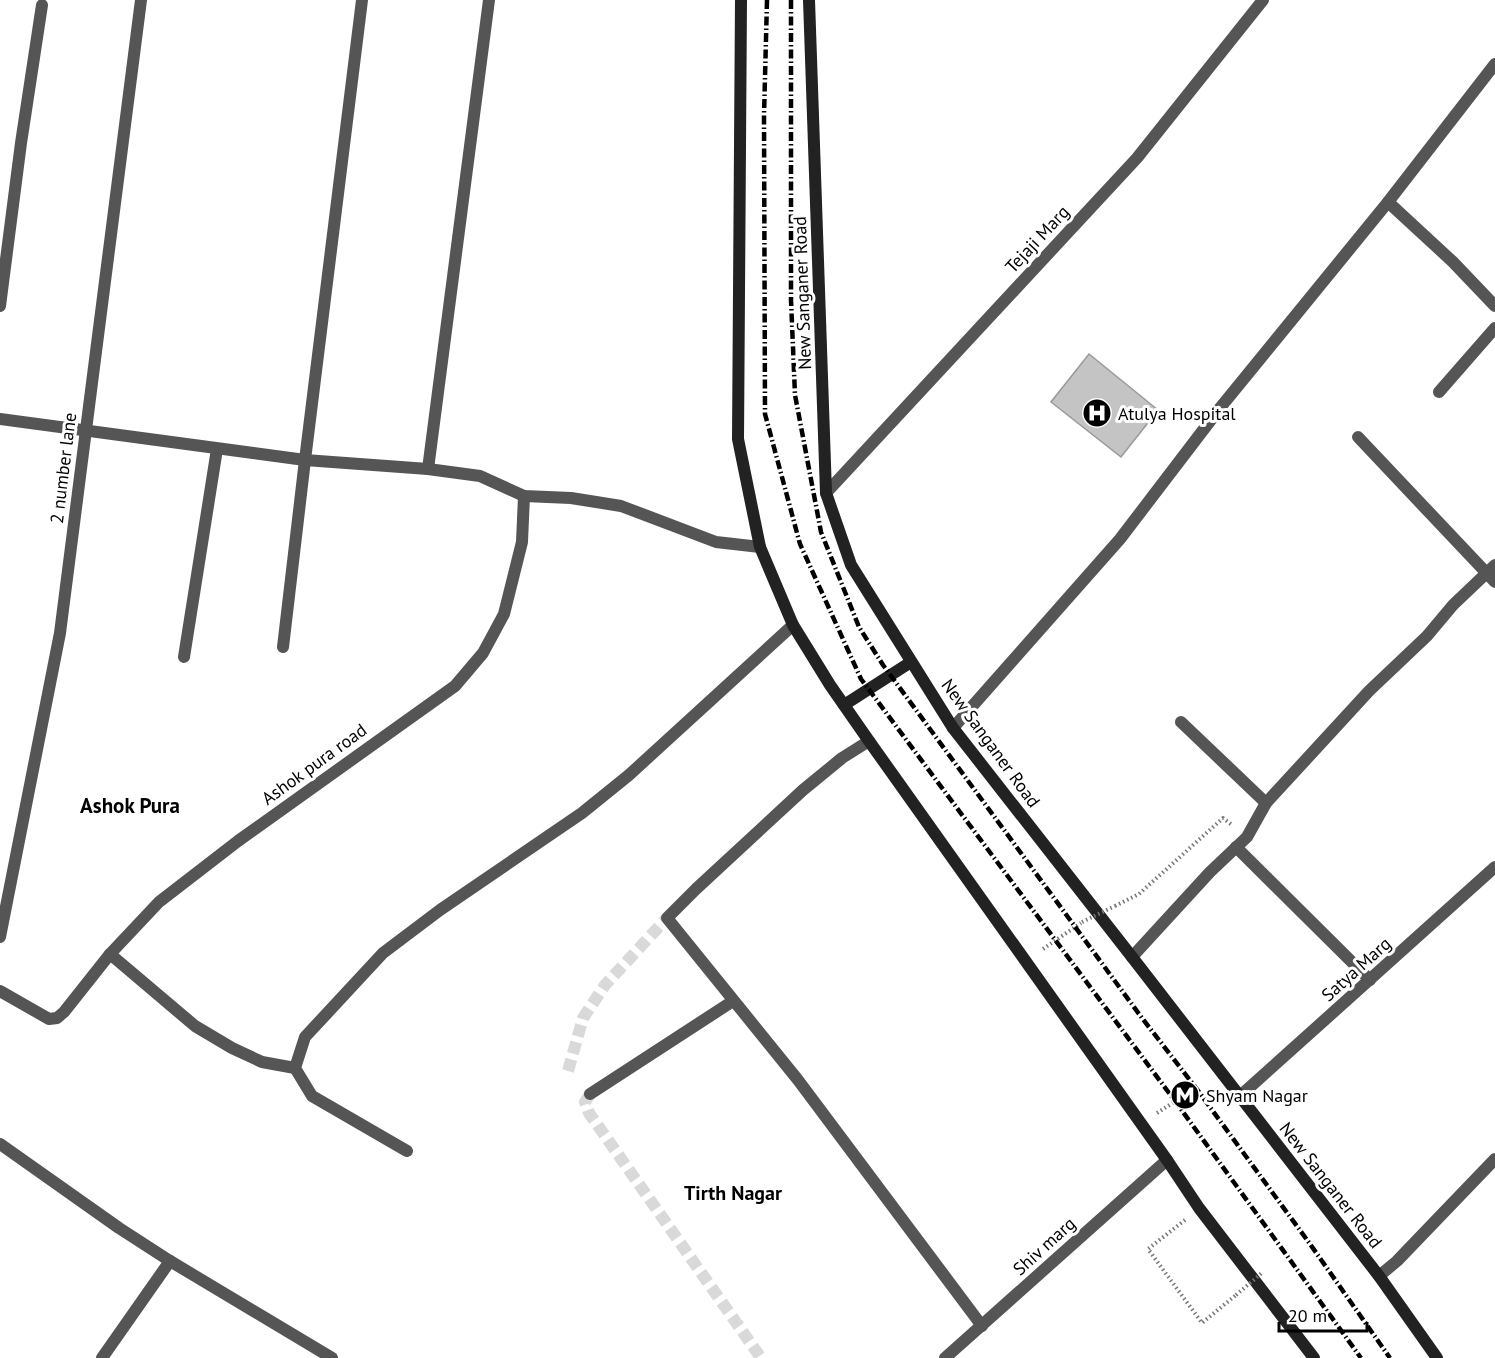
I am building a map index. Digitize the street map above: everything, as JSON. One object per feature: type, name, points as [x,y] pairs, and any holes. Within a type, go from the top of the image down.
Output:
[{"type":"main road","points":[[741,0],[738,439],[760,547],[793,625],[844,705],[1199,1208],[1314,1358]]},
{"type":"main road","name":"New Sanganer Road","points":[[809,0],[826,493],[851,565],[953,728],[1379,1276],[1437,1358]]},
{"type":"main road","points":[[844,705],[911,662]]},
{"type":"street","name":"2 number lane","points":[[0,937],[60,633],[141,0]]},
{"type":"street","points":[[283,647],[304,460],[362,0]]},
{"type":"street","points":[[428,469],[489,0]]},
{"type":"street","name":"Tejaji Marg","points":[[826,493],[1137,158],[1263,0]]},
{"type":"street","points":[[0,306],[42,5]]},
{"type":"street","points":[[953,728],[1120,539],[1220,408],[1388,202],[1495,64]]},
{"type":"street","points":[[1388,202],[1453,261],[1495,306]]},
{"type":"street","points":[[1439,392],[1495,328]]},
{"type":"street","points":[[0,418],[304,460],[428,469],[480,476],[524,496],[571,498],[621,506],[716,542],[760,547]]},
{"type":"street","points":[[1132,957],[1210,872],[1247,837],[1266,803],[1369,691],[1426,636],[1453,605],[1492,573],[1358,437]]},
{"type":"street","points":[[184,657],[217,449]]},
{"type":"street","name":"Ashok pura road","points":[[0,991],[49,1019],[57,1018],[110,954],[159,902],[229,847],[455,686],[483,653],[504,614],[522,542],[524,496]]},
{"type":"street","points":[[295,1068],[305,1037],[383,953],[440,910],[592,806],[629,776],[793,625]]},
{"type":"street","points":[[1181,722],[1266,803]]},
{"type":"street","points":[[869,741],[842,758],[803,790],[667,918],[798,1080],[982,1326]]},
{"type":"street","points":[[1236,848],[1370,980]]},
{"type":"street","name":"Satya Marg","points":[[1240,1096],[1495,867]]},
{"type":"street","points":[[110,954],[195,1026],[232,1048],[262,1062],[295,1068],[312,1096],[406,1150]]},
{"type":"street","points":[[590,1094],[733,1001]]},
{"type":"street","points":[[0,1144],[119,1228],[332,1358]]},
{"type":"street","points":[[1379,1276],[1397,1261],[1495,1159]]},
{"type":"street","name":"Shiv marg","points":[[945,1358],[1167,1160]]},
{"type":"street","points":[[102,1358],[171,1261]]},
{"type":"path","points":[[1083,922],[1139,894],[1223,818],[1247,837]]},
{"type":"path","points":[[1154,1116],[1196,1088]]},
{"type":"path","points":[[1199,1208],[1148,1249],[1202,1323],[1263,1272]]},
{"type":"building","points":[[1089,354],[1158,410],[1121,457],[1051,402]]},
{"type":"tunnel","points":[[568,1071],[583,1018],[605,985],[667,918]]},
{"type":"tunnel","points":[[590,1094],[585,1102],[589,1113],[761,1358]]},
{"type":"railway","points":[[767,0],[764,116],[765,414],[800,544],[861,679],[1175,1101],[1361,1358]]},
{"type":"railway","points":[[791,0],[791,300],[795,395],[821,532],[859,627],[883,665],[1196,1088],[1390,1358]]},
{"type":"place","name":"Atulya Hospital","points":[[1097,413]]},
{"type":"place","name":"Shyam Nagar","points":[[1185,1095]]},
{"type":"district","name":"Ashok Pura","points":[[130,805]]},
{"type":"district","name":"Tirth Nagar","points":[[733,1193]]}]
